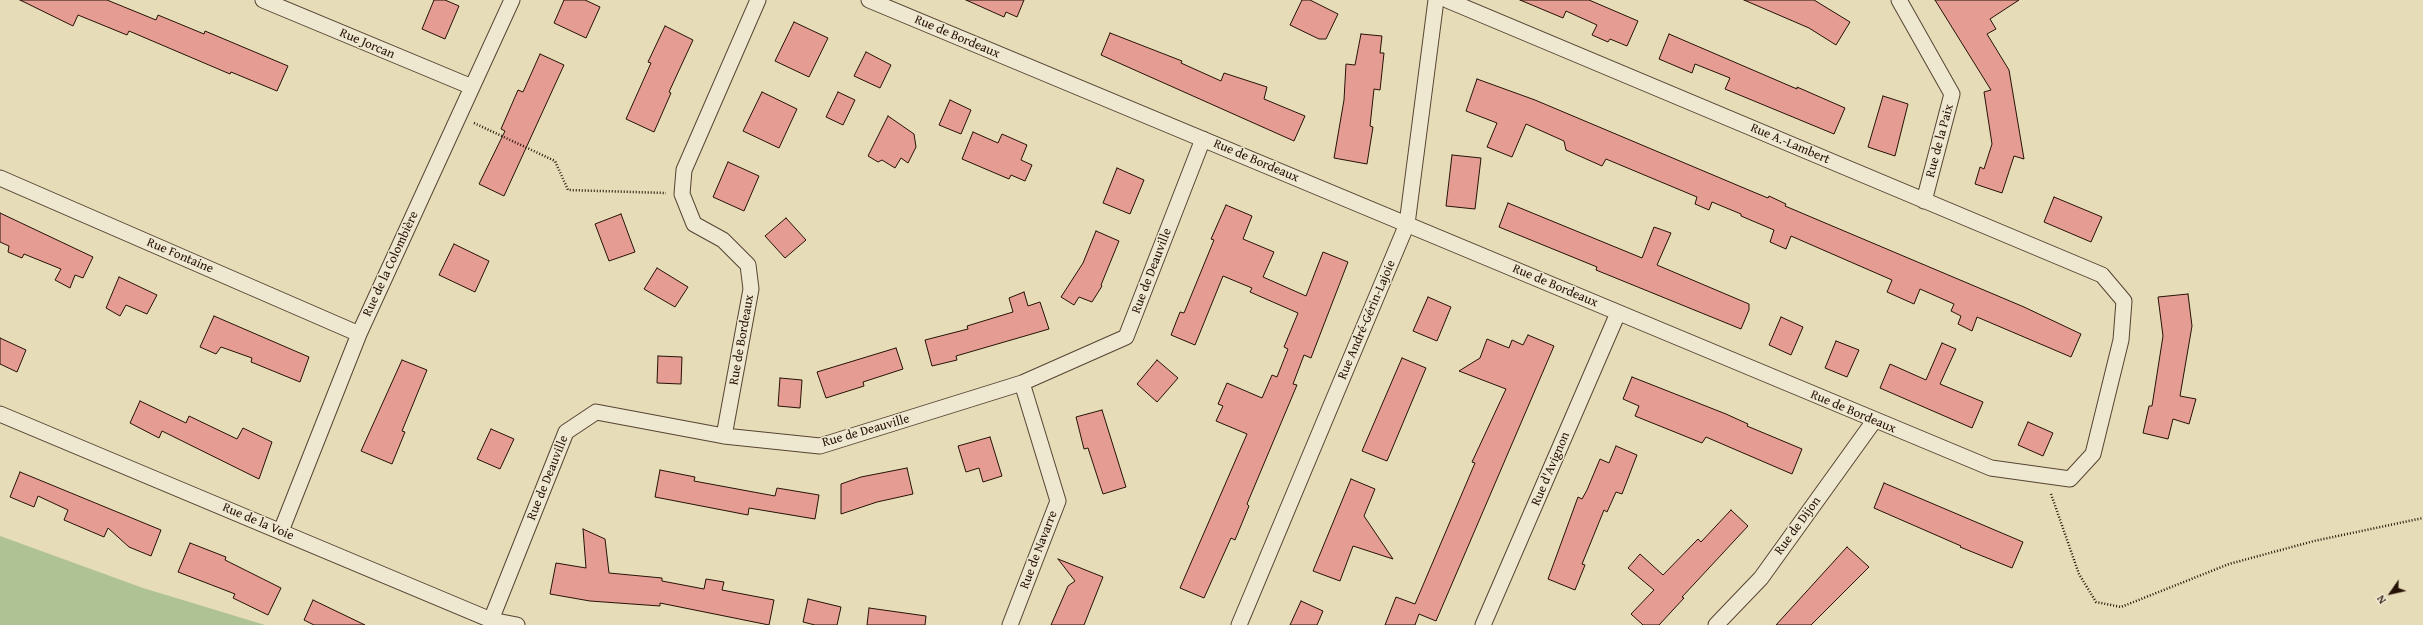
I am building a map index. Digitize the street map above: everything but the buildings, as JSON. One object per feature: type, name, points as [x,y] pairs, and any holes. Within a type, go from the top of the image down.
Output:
[{"type":"street","name":"Rue Jorcan","points":[[263,0],[280,3],[472,87]]},
{"type":"street","name":"Rue de la Colombière","points":[[281,531],[359,334],[512,0]]},
{"type":"street","name":"Rue de Bordeaux","points":[[724,436],[752,289],[748,265],[723,240],[694,224],[682,194],[684,170],[758,0]]},
{"type":"street","name":"Rue de Bordeaux","points":[[869,0],[1407,224],[1874,421],[1991,468],[2070,479],[2093,454],[2121,340],[2124,301]]},
{"type":"street","name":"Rue André-Gérin-Lajoie","points":[[1239,625],[1407,224],[1436,0]]},
{"type":"street","name":"Rue A.-Lambert","points":[[1447,0],[2102,275],[2124,301]]},
{"type":"street","name":"Rue de la Paix","points":[[1899,0],[1952,94],[1924,201]]},
{"type":"street","name":"Rue de Deauville","points":[[491,620],[566,432],[596,412],[724,436],[820,446],[1022,383],[1126,337],[1203,139]]},
{"type":"street","name":"Rue Fontaine","points":[[0,178],[359,334]]},
{"type":"street","name":"Rue d'Avignon","points":[[1483,625],[1618,313]]},
{"type":"street","name":"Rue de Navarre","points":[[1010,625],[1058,501],[1022,383]]},
{"type":"street","name":"Rue de la Voie","points":[[0,414],[491,620],[517,625]]},
{"type":"street","name":"Rue de Dijon","points":[[1716,625],[1761,578],[1874,421]]},
{"type":"path","points":[[458,116],[555,161],[568,190],[682,194]]},
{"type":"path","points":[[2045,476],[2079,574],[2096,602],[2121,607],[2229,564],[2314,541],[2423,518]]},
{"type":"green space","points":[[0,536],[143,588],[265,625],[0,625]]}]
